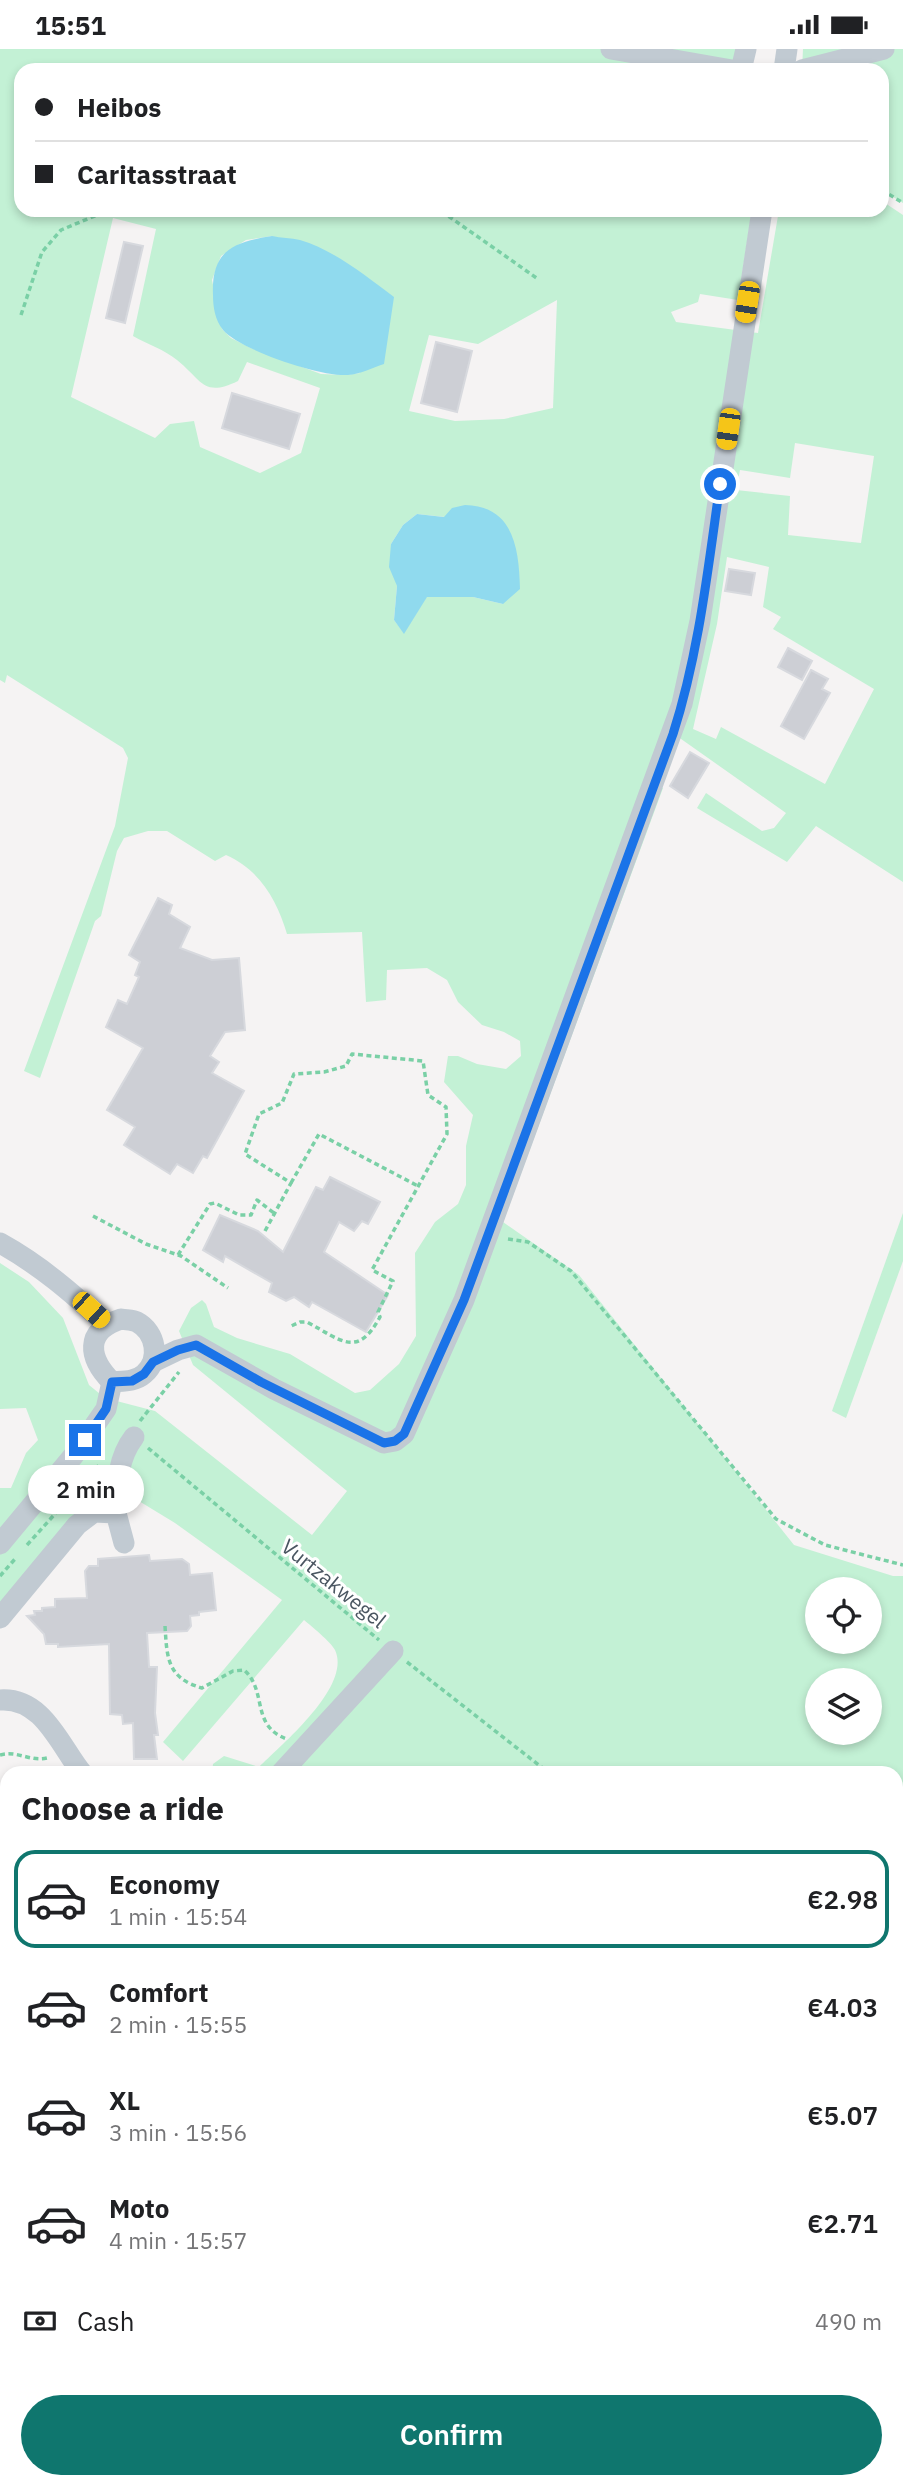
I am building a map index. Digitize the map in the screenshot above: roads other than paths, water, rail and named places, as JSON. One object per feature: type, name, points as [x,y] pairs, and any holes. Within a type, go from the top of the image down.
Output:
[{"type":"street","points":[[611,49],[692,63]]},
{"type":"street","points":[[829,63],[884,49]]},
{"type":"street","points":[[153,1362],[155,1346],[149,1332],[136,1321],[121,1319],[106,1324],[98,1332],[92,1346],[97,1368],[112,1382],[132,1381],[144,1374],[153,1362],[196,1345],[261,1382],[384,1443],[395,1441],[404,1434],[464,1300],[682,704],[700,621],[761,217]]},
{"type":"street","points":[[0,1243],[29,1259],[60,1282],[106,1324]]},
{"type":"street","points":[[8,1551],[106,1409],[112,1382]]},
{"type":"street","points":[[124,1543],[116,1513],[118,1478],[125,1449],[133,1434]]},
{"type":"street","points":[[0,1618],[77,1525],[94,1511],[116,1513]]},
{"type":"street","points":[[287,1766],[393,1651]]},
{"type":"street","points":[[0,1700],[9,1699],[36,1712],[54,1728],[77,1766]]},
{"type":"water","points":[[272,236],[300,240],[325,250],[394,297],[384,364],[348,375],[319,372],[263,354],[232,338],[223,330],[216,318],[213,300],[213,280],[221,258],[236,245]]},
{"type":"water","points":[[465,505],[481,507],[504,521],[515,545],[520,589],[503,604],[473,597],[427,597],[404,634],[394,620],[397,586],[389,567],[391,544],[403,525],[417,514],[444,517],[452,508]]}]
